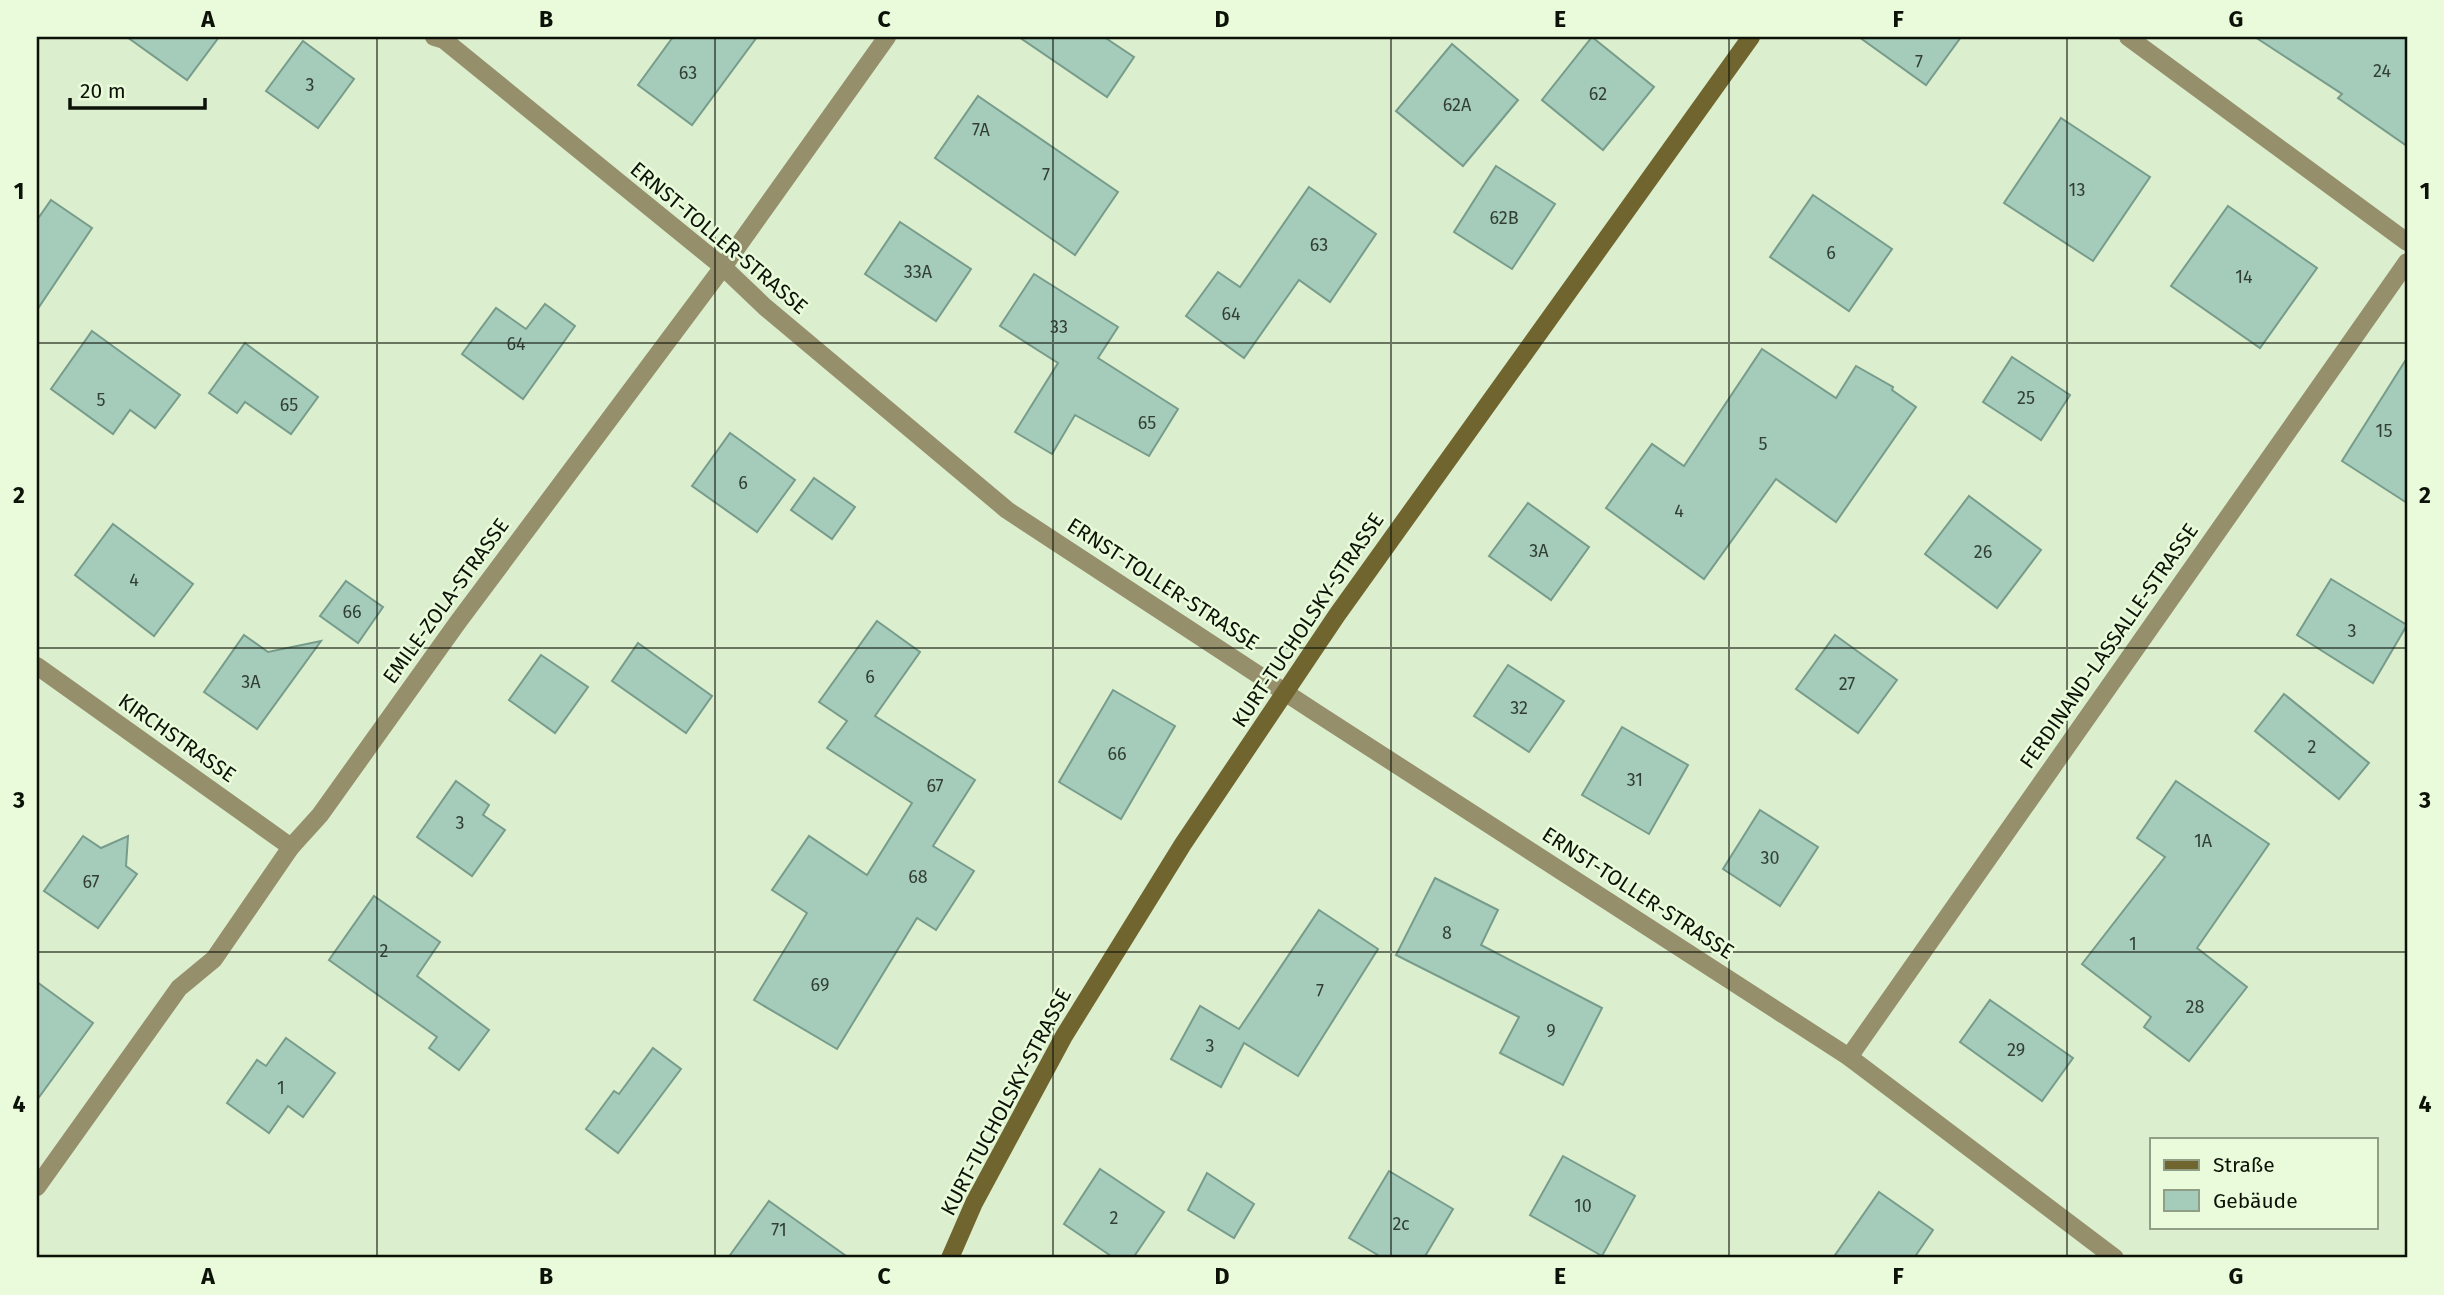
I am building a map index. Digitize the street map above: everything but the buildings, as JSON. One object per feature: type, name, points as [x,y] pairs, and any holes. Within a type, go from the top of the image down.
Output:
[{"type":"main road","name":"KURT-TUCHOLSKY-STRASSE","points":[[950,1258],[974,1203],[1064,1036],[1183,844],[1345,604],[1751,37]]},
{"type":"street","name":"ERNST-TOLLER-STRASSE","points":[[434,37],[444,40],[723,267],[765,307],[1007,510],[1849,1056],[2115,1258]]},
{"type":"street","name":"EMILE-ZOLA-STRASSE","points":[[37,1187],[179,988],[214,959],[291,847],[320,815],[467,611],[723,267],[887,37]]},
{"type":"street","points":[[2128,37],[2407,242]]},
{"type":"street","name":"FERDINAND-LASSALLE-STRASSE","points":[[1849,1056],[2407,261]]},
{"type":"street","name":"KIRCHSTRASSE","points":[[37,666],[291,847]]}]
